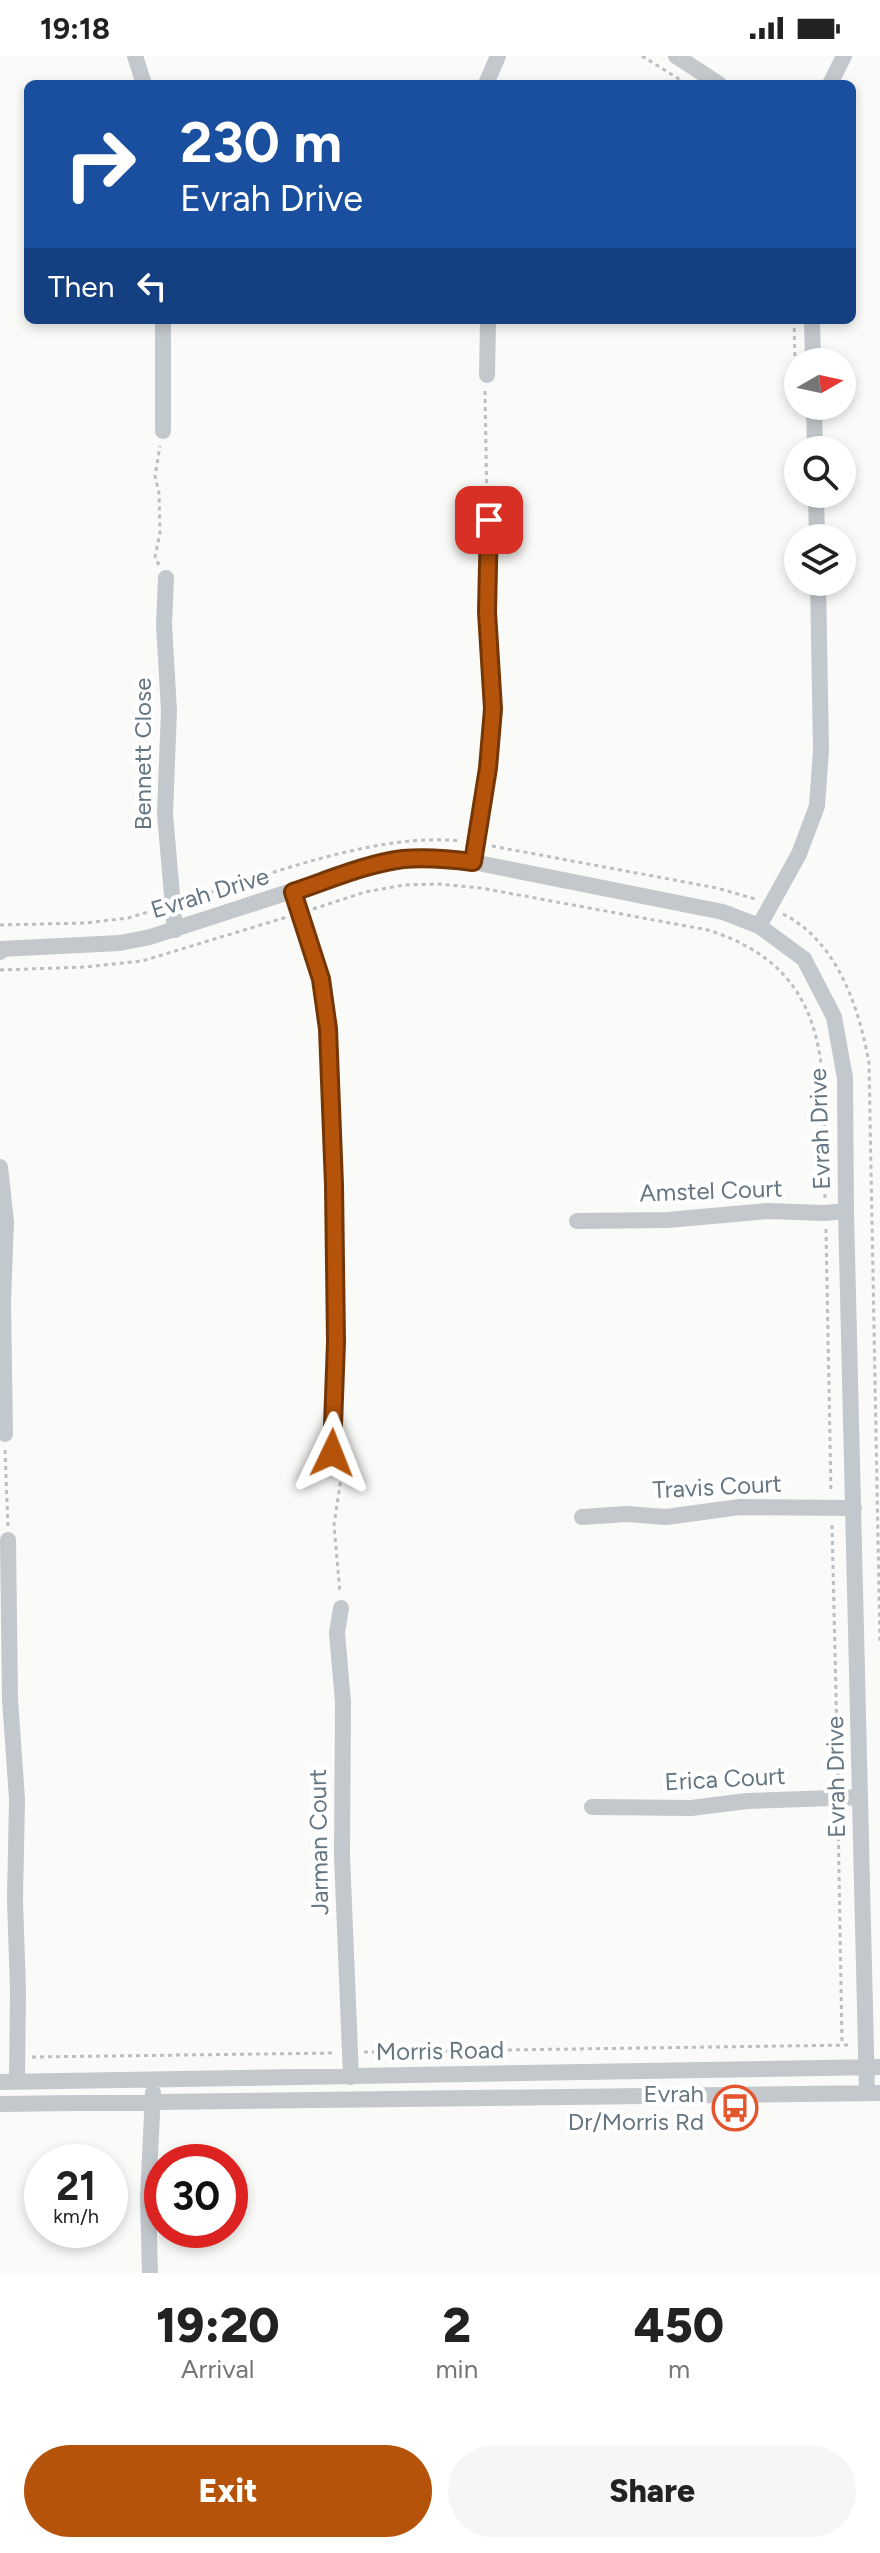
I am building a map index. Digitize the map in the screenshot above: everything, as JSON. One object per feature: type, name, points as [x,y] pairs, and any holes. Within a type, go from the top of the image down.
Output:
[{"type":"street","points":[[135,56],[143,80]]},
{"type":"street","points":[[488,80],[498,56]]},
{"type":"street","points":[[676,56],[713,80]]},
{"type":"street","points":[[832,80],[844,56]]},
{"type":"street","points":[[163,324],[163,431]]},
{"type":"street","points":[[487,375],[488,324]]},
{"type":"street","points":[[812,324],[813,348]]},
{"type":"street","points":[[473,862],[488,768],[493,709],[487,612],[489,520]]},
{"type":"street","name":"Bennett Close","points":[[166,578],[164,624],[169,711],[165,814],[175,930]]},
{"type":"street","points":[[759,926],[799,854],[817,806],[821,750],[818,596]]},
{"type":"street","name":"Evrah Drive","points":[[0,950],[120,943],[175,930],[372,865],[436,858],[473,862],[723,912],[759,926],[804,959],[834,1017],[845,1078],[866,2045],[873,2067],[874,2093]]},
{"type":"street","points":[[293,892],[321,979],[328,1029],[336,1342],[332,1453]]},
{"type":"street","points":[[0,1167],[6,1222],[3,1301],[5,1434]]},
{"type":"street","name":"Amstel Court","points":[[577,1221],[667,1220],[768,1211],[846,1211]]},
{"type":"street","name":"Travis Court","points":[[582,1517],[627,1514],[666,1517],[740,1507],[854,1508]]},
{"type":"street","points":[[8,1540],[10,1699],[17,1799],[17,2057],[8,2082]]},
{"type":"street","name":"Jarman Court","points":[[341,1608],[337,1633],[343,1702],[342,1855],[351,2077]]},
{"type":"street","name":"Erica Court","points":[[592,1807],[691,1808],[758,1801],[860,1797]]},
{"type":"street","name":"Morris Road","points":[[8,2082],[873,2067]]},
{"type":"street","points":[[150,2273],[148,2198],[152,2079]]},
{"type":"street","points":[[56,2081],[56,2103]]},
{"type":"street","name":"Morris Road","points":[[0,2104],[874,2093]]},
{"type":"path","points":[[642,56],[681,80]]},
{"type":"path","points":[[794,324],[795,348]]},
{"type":"path","points":[[487,375],[484,399],[489,520]]},
{"type":"path","points":[[163,431],[155,476],[159,493],[160,533],[155,557],[166,578]]},
{"type":"path","points":[[0,925],[85,923],[128,918],[370,847],[417,840],[475,843],[717,888],[754,898],[801,923],[832,959],[852,997],[863,1028],[869,1063],[880,1644]]},
{"type":"path","points":[[0,970],[142,961],[365,892],[404,885],[438,884],[481,888],[708,930],[756,950],[793,984],[813,1023],[821,1055],[842,2045]]},
{"type":"path","points":[[754,898],[760,889]]},
{"type":"path","points":[[5,1434],[8,1540]]},
{"type":"path","points":[[332,1453],[342,1471],[334,1525],[341,1608]]},
{"type":"path","points":[[17,2057],[866,2045]]},
{"type":"place","name":"Evrah Dr/Morris Rd","points":[[735,2108]]},
{"type":"route","points":[[332,1453],[336,1342],[328,1029],[321,979],[293,892],[389,861],[436,858],[473,862],[488,768],[493,709],[487,612],[489,520]]}]
